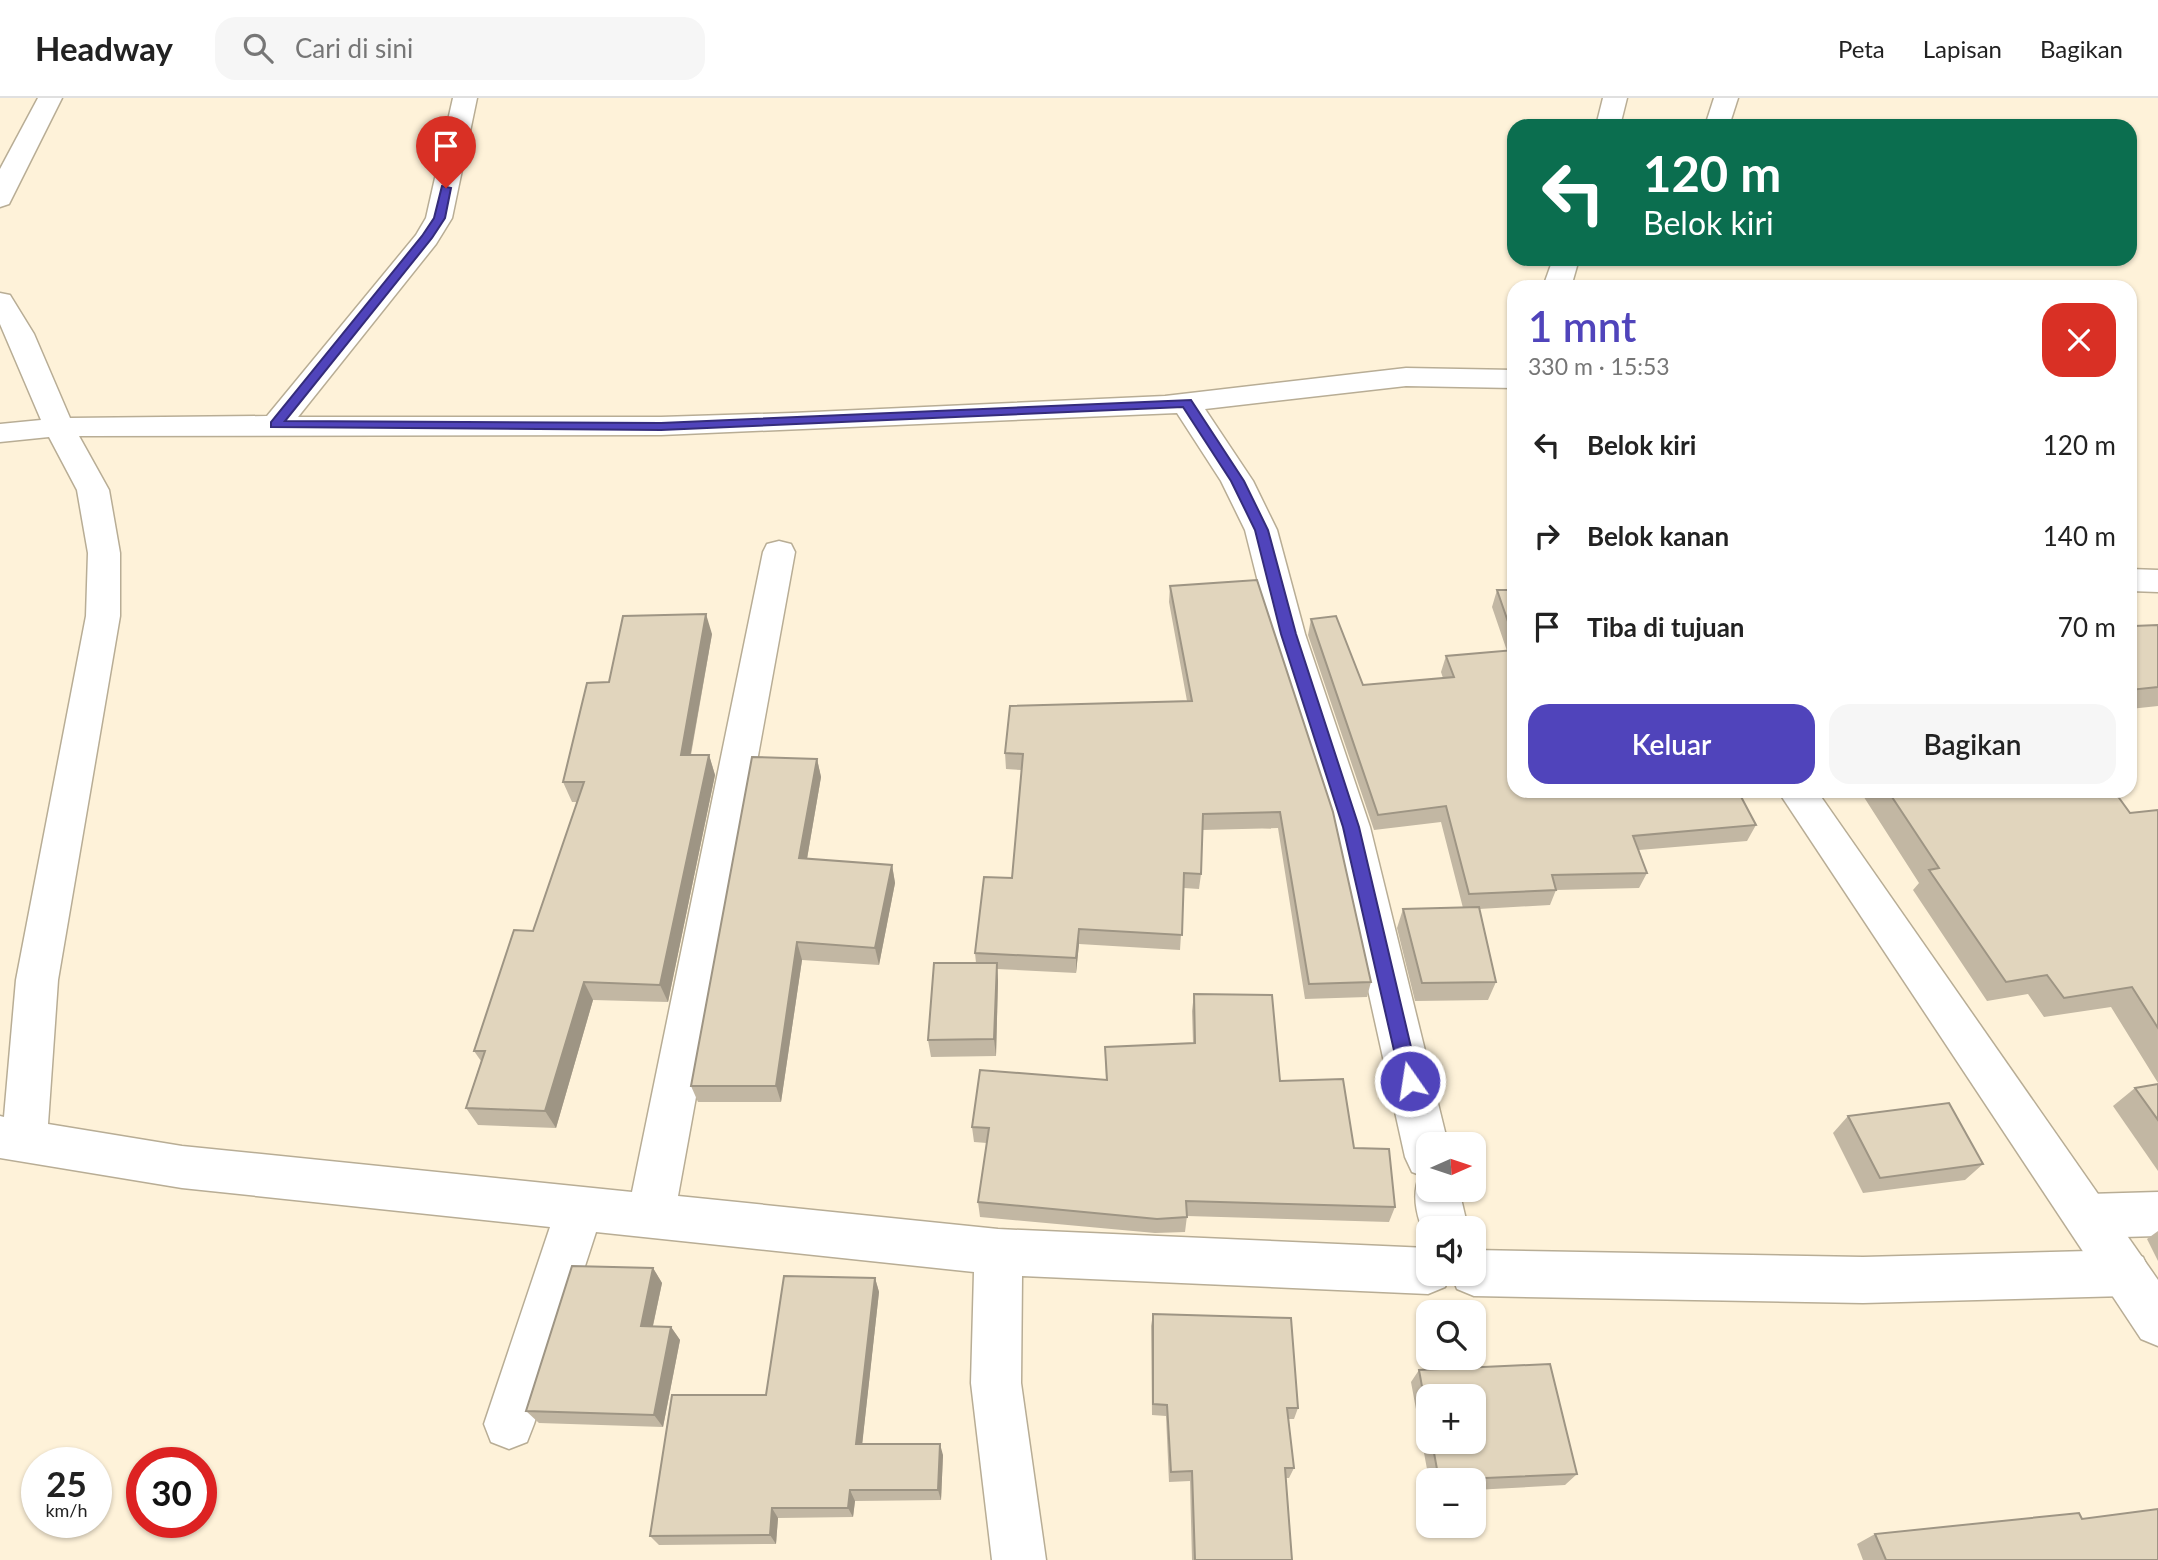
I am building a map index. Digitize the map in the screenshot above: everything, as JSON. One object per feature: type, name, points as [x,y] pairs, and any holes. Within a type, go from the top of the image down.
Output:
[{"type":"street","points":[[0,199],[15,163],[50,98]]},
{"type":"street","points":[[275,425],[427,238],[439,218],[465,98]]},
{"type":"street","points":[[1610,119],[1615,98]]},
{"type":"street","points":[[1719,119],[1726,98]]},
{"type":"street","points":[[0,301],[20,334],[59,427],[93,490],[104,553],[103,616],[37,979],[12,1138],[182,1167],[998,1252],[1416,1270]]},
{"type":"street","points":[[0,433],[59,427],[661,426],[1186,403],[1406,377],[1483,376],[1507,379]]},
{"type":"street","points":[[1186,403],[1237,481],[1261,530],[1289,634],[1351,827],[1422,1132]]},
{"type":"street","points":[[651,1215],[779,552]]},
{"type":"street","points":[[2137,580],[2158,581]]},
{"type":"street","points":[[1802,798],[2158,1322]]},
{"type":"street","points":[[509,1424],[580,1208]]},
{"type":"street","points":[[2088,1216],[2158,1213]]},
{"type":"street","points":[[998,1252],[996,1382],[1019,1560]]},
{"type":"street","points":[[1486,1273],[1863,1280],[2126,1273]]},
{"type":"building","points":[[1257,580],[1333,812],[1371,982],[1309,984],[1280,812],[1203,814],[1201,874],[1184,873],[1182,935],[1079,929],[1076,958],[975,953],[984,877],[1012,878],[1023,754],[1005,753],[1010,706],[1192,701],[1170,586]]},
{"type":"building","points":[[1497,590],[1507,590],[1507,619]]},
{"type":"building","points":[[706,614],[681,755],[709,755],[660,985],[584,982],[545,1111],[466,1108],[485,1051],[474,1051],[514,930],[533,931],[584,782],[563,782],[587,683],[609,682],[623,616]]},
{"type":"building","points":[[1336,616],[1363,685],[1454,677],[1446,656],[1507,651],[1507,798],[1742,798],[1756,825],[1633,836],[1647,873],[1552,875],[1556,890],[1469,894],[1446,806],[1378,815],[1311,619]]},
{"type":"building","points":[[2158,625],[2158,687],[2137,689],[2137,626]]},
{"type":"building","points":[[752,757],[817,759],[799,858],[892,865],[875,948],[797,942],[776,1086],[691,1086]]},
{"type":"building","points":[[1893,798],[2119,798],[2130,813],[2158,810],[2158,1028],[2132,987],[2064,998],[2047,975],[2006,982],[1929,870],[1939,868]]},
{"type":"building","points":[[1479,907],[1496,982],[1422,983],[1403,909]]},
{"type":"building","points":[[934,963],[997,963],[994,1039],[928,1040]]},
{"type":"building","points":[[1194,994],[1272,995],[1280,1081],[1343,1079],[1354,1148],[1389,1149],[1395,1207],[1186,1201],[1187,1217],[1157,1219],[978,1202],[989,1128],[972,1127],[980,1070],[1107,1080],[1105,1047],[1195,1043]]},
{"type":"building","points":[[2158,1084],[2158,1120],[2135,1088]]},
{"type":"building","points":[[1949,1103],[1983,1164],[1880,1178],[1848,1116]]},
{"type":"building","points":[[572,1266],[653,1268],[641,1326],[671,1327],[654,1415],[526,1411]]},
{"type":"building","points":[[784,1276],[875,1278],[856,1444],[940,1444],[938,1490],[850,1490],[848,1508],[772,1508],[770,1535],[650,1536],[672,1395],[766,1395]]},
{"type":"building","points":[[1153,1314],[1291,1318],[1298,1408],[1287,1408],[1294,1468],[1285,1468],[1292,1560],[1195,1560],[1192,1471],[1171,1472],[1167,1405],[1153,1404]]},
{"type":"building","points":[[1550,1364],[1577,1474],[1486,1478],[1486,1468],[1437,1468],[1434,1454],[1486,1454],[1486,1384],[1422,1384],[1419,1370],[1486,1370],[1486,1367]]},
{"type":"building","points":[[2158,1509],[2158,1560],[1886,1560],[1875,1534],[2079,1513],[2082,1519]]},
{"type":"route","points":[[446,188],[439,218],[427,238],[275,425],[363,428],[578,424],[661,426],[1186,403],[1237,481],[1261,530],[1289,634],[1351,827],[1410,1081]]}]
